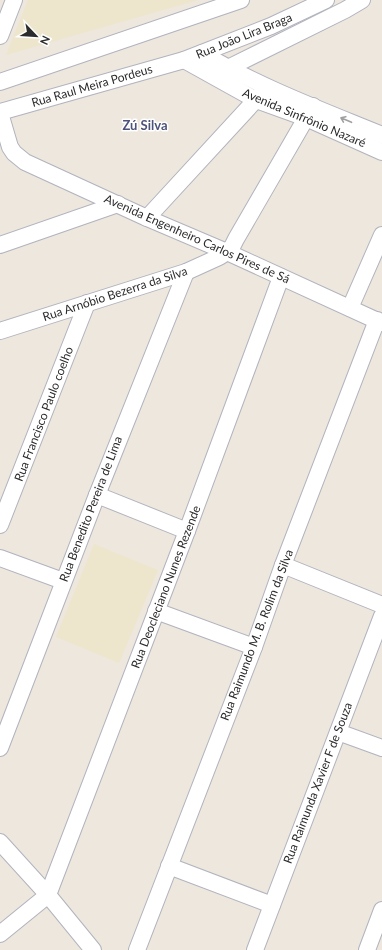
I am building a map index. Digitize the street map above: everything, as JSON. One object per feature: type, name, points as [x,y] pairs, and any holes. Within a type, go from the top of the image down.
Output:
[{"type":"street","points":[[0,36],[14,0]]},
{"type":"street","points":[[0,82],[241,0]]},
{"type":"street","name":"Rua João Lira Braga","points":[[184,60],[271,26],[326,0]]},
{"type":"street","points":[[222,73],[362,0]]},
{"type":"street","name":"Avenida Sinfrônio Nazaré","points":[[202,53],[222,73],[256,100],[310,112],[382,136]]},
{"type":"street","name":"Avenida Sinfrônio Nazaré","points":[[184,60],[267,87],[382,152]]},
{"type":"street","name":"Rua Raul Meira Pordeus","points":[[0,113],[184,60]]},
{"type":"street","points":[[147,218],[267,87]]},
{"type":"street","points":[[227,252],[232,247],[310,112]]},
{"type":"street","points":[[0,113],[7,139],[7,155]]},
{"type":"street","name":"Avenida Engenheiro Carlos Pires de Sá","points":[[7,155],[380,321]]},
{"type":"street","points":[[0,245],[118,204]]},
{"type":"street","points":[[350,308],[382,235]]},
{"type":"street","name":"Rua Arnóbio Bezerra da Silva","points":[[0,331],[186,272],[227,252]]},
{"type":"street","name":"Rua Benedito Pereira de Lima","points":[[0,748],[96,495],[186,272]]},
{"type":"street","name":"Rua Deocleciano Nunes Rezende","points":[[48,895],[187,531],[281,277]]},
{"type":"street","name":"Rua Francisco Paulo coelho","points":[[0,525],[87,303]]},
{"type":"street","name":"Rua Raimundo M. B. Rolim da Silva","points":[[137,950],[254,647],[283,565],[380,321]]},
{"type":"street","points":[[96,495],[187,531]]},
{"type":"street","points":[[0,558],[63,580]]},
{"type":"street","points":[[283,565],[382,604]]},
{"type":"street","points":[[156,611],[254,647]]},
{"type":"street","name":"Rua Raimunda Xavier F de Souza","points":[[255,950],[382,616]]},
{"type":"street","points":[[338,732],[382,748]]},
{"type":"street","points":[[0,842],[48,895],[93,950]]},
{"type":"street","points":[[169,866],[272,905]]},
{"type":"street","points":[[0,934],[48,895]]},
{"type":"street","points":[[374,942],[382,910]]},
{"type":"shaded area","points":[[28,0],[198,0],[6,55]]},
{"type":"shaded area","points":[[94,544],[158,570],[119,663],[56,637]]},
{"type":"district","name":"Zú Silva","points":[[145,125]]}]
